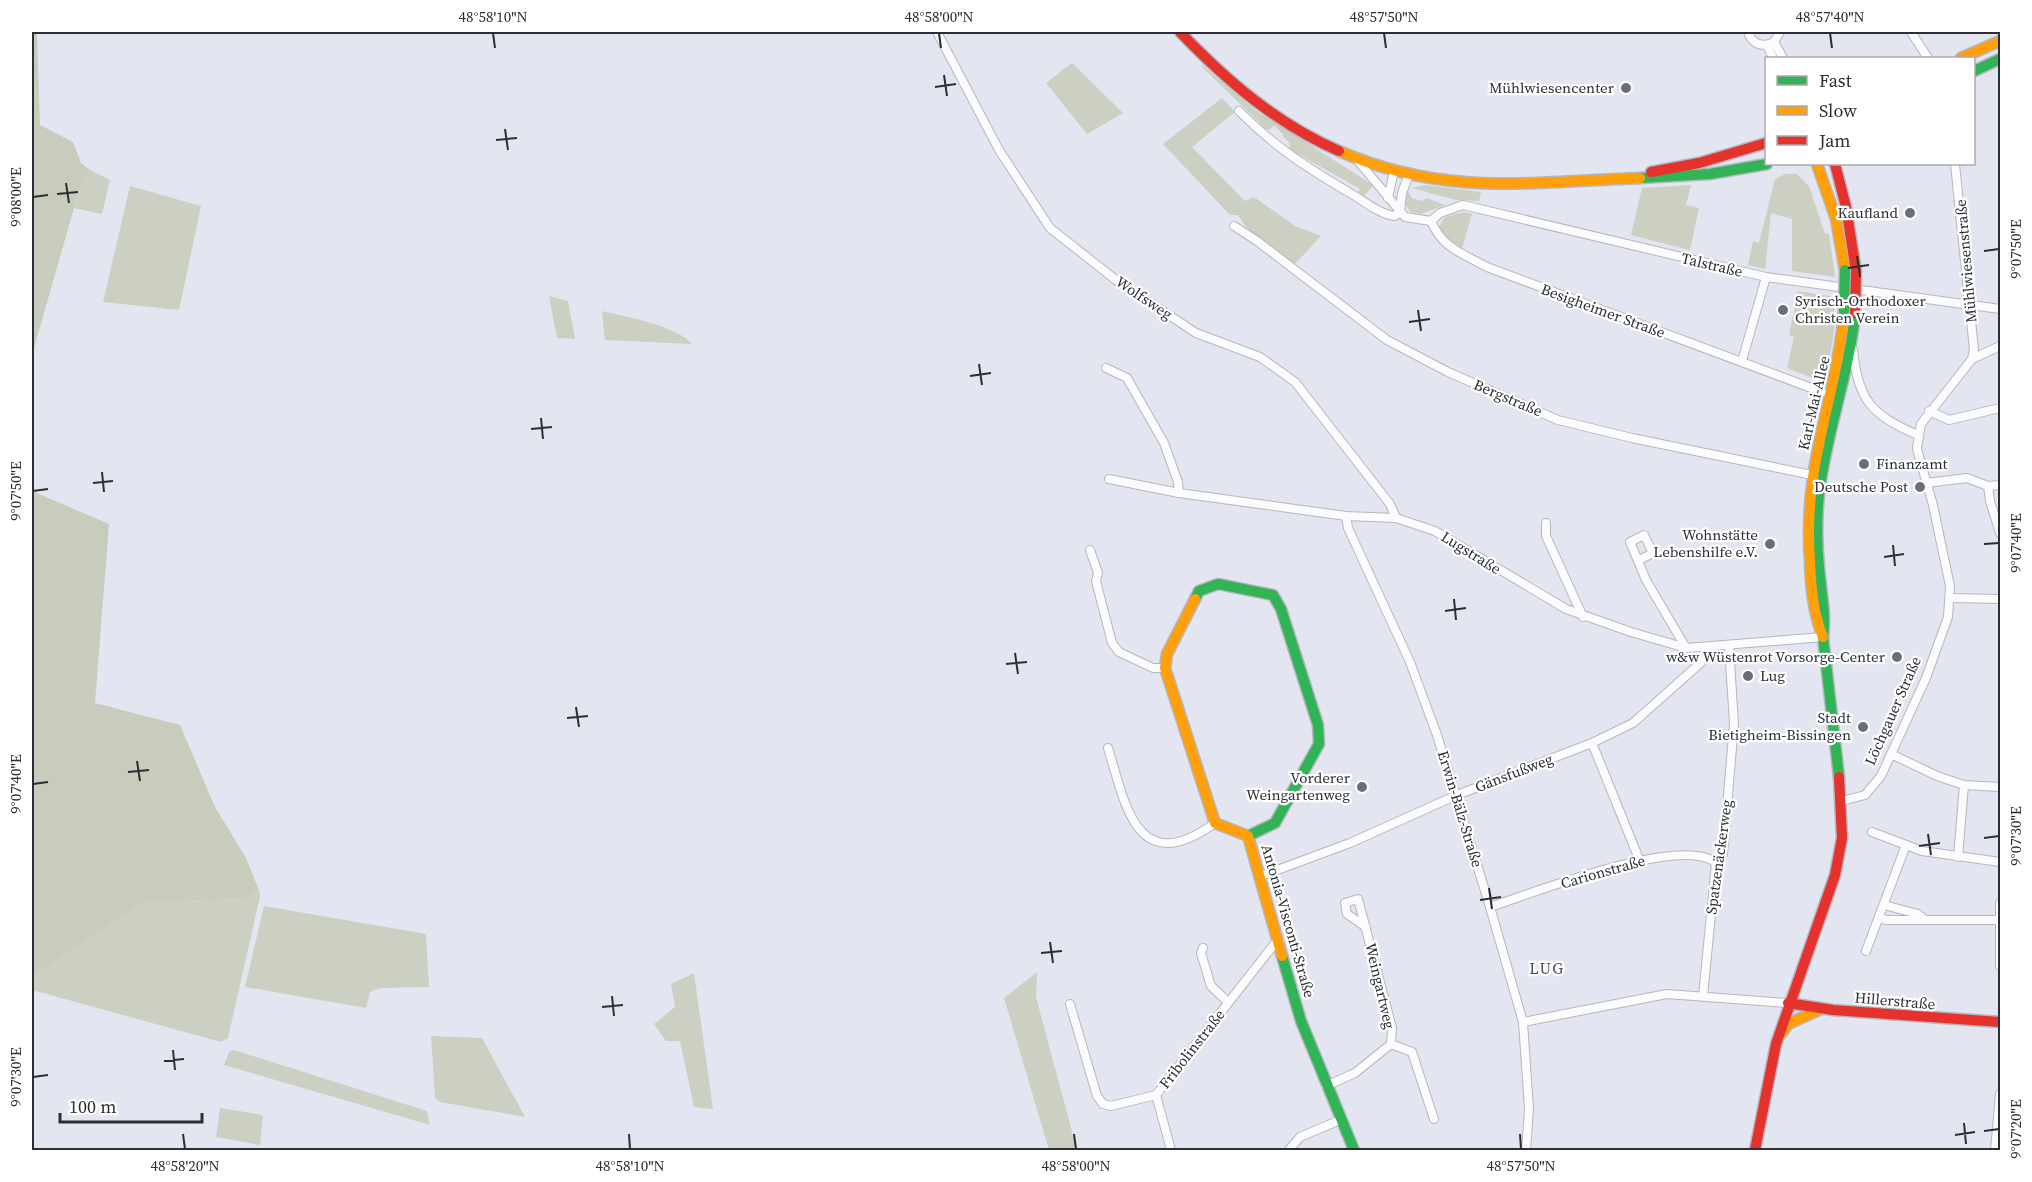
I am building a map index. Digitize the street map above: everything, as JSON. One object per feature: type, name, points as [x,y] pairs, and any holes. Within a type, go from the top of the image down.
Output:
[{"type":"main road","points":[[1180,32],[1220,76],[1252,102],[1310,138],[1357,160],[1394,171],[1496,185],[1702,176],[1765,164]]},
{"type":"main road","points":[[1963,57],[2001,41]]},
{"type":"main road","points":[[1975,71],[2001,59]]},
{"type":"main road","points":[[1617,179],[1699,163],[1765,144]]},
{"type":"main road","name":"Karl-Mai-Allee","points":[[1817,165],[1850,270]]},
{"type":"main road","name":"Karl-Mai-Allee","points":[[1835,165],[1840,177],[1850,270],[1853,345],[1831,417],[1817,476],[1816,525],[1825,622],[1823,637],[1842,801]]},
{"type":"main road","name":"Karl-Mai-Allee","points":[[1840,177],[1843,165]]},
{"type":"main road","points":[[1821,176],[1833,173],[1840,177]]},
{"type":"main road","name":"Karl-Mai-Allee","points":[[1840,385],[1841,351],[1850,312]]},
{"type":"main road","points":[[1215,823],[1165,668],[1167,654],[1199,591],[1218,584],[1273,595],[1281,609],[1318,725],[1319,744],[1275,823],[1248,836]]},
{"type":"main road","points":[[1755,1150],[1776,1044],[1788,1003],[1835,875],[1842,838],[1842,801]]},
{"type":"main road","name":"Antonia-Visconti-Straße","points":[[1215,823],[1248,836],[1300,1022],[1354,1150]]},
{"type":"main road","name":"Hillerstraße","points":[[1788,1003],[1821,1009],[1986,1023],[2001,1022]]},
{"type":"main road","points":[[1776,1044],[1788,1024],[1821,1009]]},
{"type":"street","name":"Wolfsweg","points":[[937,32],[999,150],[1050,228],[1123,285],[1196,333],[1260,357],[1295,382],[1390,504],[1396,518]]},
{"type":"street","points":[[1748,32],[1753,41],[1770,43],[1782,57]]},
{"type":"street","points":[[1770,43],[1780,32]]},
{"type":"street","points":[[1911,32],[1927,57]]},
{"type":"street","points":[[1770,43],[1773,57]]},
{"type":"street","points":[[1239,111],[1280,150],[1390,215],[1395,216],[1400,212],[1402,193],[1410,174]]},
{"type":"street","points":[[1357,160],[1400,212],[1410,220],[1431,221]]},
{"type":"street","name":"Mühlwiesenstraße","points":[[1955,165],[1974,350],[1972,359]]},
{"type":"street","points":[[1388,198],[1394,171]]},
{"type":"street","points":[[1373,206],[1381,201],[1382,189]]},
{"type":"street","name":"Talstraße","points":[[1431,221],[1440,213],[1463,205],[1766,277],[2001,309]]},
{"type":"street","name":"Besigheimer Straße","points":[[1431,221],[1438,237],[1448,247],[1487,267],[1822,392]]},
{"type":"street","name":"Bergstraße","points":[[1234,226],[1387,340],[1459,377],[1558,420],[1632,438],[1817,476]]},
{"type":"street","points":[[1742,361],[1766,277]]},
{"type":"street","points":[[1853,345],[1856,377],[1864,398],[1889,422],[1918,435],[1929,411],[1972,359],[2001,346]]},
{"type":"street","points":[[1106,368],[1127,378],[1164,443],[1178,482],[1179,493]]},
{"type":"street","points":[[1929,411],[1949,420],[2001,408]]},
{"type":"street","name":"Löchgauer Straße","points":[[1842,801],[1859,798],[1876,784],[1944,633],[1951,598],[1945,558],[1920,460],[1918,435]]},
{"type":"street","points":[[1927,483],[1967,478],[1988,486],[2001,485]]},
{"type":"street","name":"Lugstraße","points":[[1109,479],[1179,493],[1346,516],[1396,518],[1435,531],[1516,581],[1583,617],[1686,648],[1823,637]]},
{"type":"street","points":[[1988,486],[1990,501],[2001,533]]},
{"type":"street","name":"Erwin-Bälz-Straße","points":[[1346,516],[1348,528],[1410,662],[1457,795],[1523,1022],[1529,1109],[1526,1150]]},
{"type":"street","points":[[1546,523],[1546,536],[1583,617]]},
{"type":"street","points":[[1090,550],[1098,573],[1096,581],[1112,643],[1119,652],[1145,664],[1165,668]]},
{"type":"street","points":[[1639,560],[1646,580],[1686,648]]},
{"type":"street","points":[[1951,598],[2001,599]]},
{"type":"street","name":"Spatzenäckerweg","points":[[1703,996],[1716,863],[1723,854],[1734,724],[1730,646]]},
{"type":"street","name":"Gänsfußweg","points":[[1261,876],[1350,843],[1457,795],[1592,743],[1633,723],[1705,659],[1706,648]]},
{"type":"street","points":[[1592,743],[1639,860]]},
{"type":"street","points":[[1108,748],[1130,818],[1137,829],[1152,839],[1167,843],[1201,833],[1215,823]]},
{"type":"street","points":[[1890,754],[1937,777],[1964,785],[2001,787]]},
{"type":"street","points":[[1958,857],[1964,785]]},
{"type":"street","points":[[1872,832],[1906,845],[1958,857],[2001,862]]},
{"type":"street","points":[[1866,951],[1906,845]]},
{"type":"street","name":"Carionstraße","points":[[1490,907],[1639,860],[1684,855],[1708,856],[1716,863]]},
{"type":"street","points":[[2001,903],[2001,966]]},
{"type":"street","points":[[1884,904],[1918,914],[1924,919]]},
{"type":"street","points":[[1879,917],[1886,920],[1924,919],[2000,926]]},
{"type":"street","name":"Weingartweg","points":[[1326,1086],[1355,1073],[1391,1044],[1392,1028],[1366,927]]},
{"type":"street","name":"Fribolinstraße","points":[[1070,1004],[1097,1096],[1103,1104],[1111,1106],[1156,1095],[1276,942]]},
{"type":"street","name":"Fribolinstraße","points":[[1203,948],[1201,953],[1211,986],[1228,1002]]},
{"type":"street","points":[[1523,1022],[1666,994],[1788,1003]]},
{"type":"street","name":"Weingartweg","points":[[1391,1044],[1412,1052],[1434,1119]]},
{"type":"street","points":[[1995,1150],[2001,1094]]},
{"type":"street","name":"Fribolinstraße","points":[[1156,1095],[1171,1150]]},
{"type":"street","points":[[1289,1150],[1300,1137],[1340,1120]]},
{"type":"shaded area","points":[[1072,63],[1123,113],[1087,134],[1046,83]]},
{"type":"shaded area","points":[[1202,65],[1255,110],[1373,185],[1364,196],[1358,192],[1360,189],[1289,149],[1290,143],[1283,137],[1283,134],[1274,126],[1269,130],[1266,129]]},
{"type":"shaded area","points":[[1222,98],[1235,112],[1192,147],[1245,201],[1254,197],[1295,226],[1321,236],[1294,265],[1246,227],[1238,215],[1230,215],[1163,144]]},
{"type":"shaded area","points":[[90,170],[110,180],[102,214],[74,208],[80,187]]},
{"type":"shaded area","points":[[1785,174],[1797,174],[1809,186],[1825,234],[1829,234],[1835,277],[1792,271],[1792,219],[1771,213],[1765,269],[1748,265],[1753,241],[1759,243],[1775,179]]},
{"type":"shaded area","points":[[1426,185],[1481,192],[1479,201],[1456,200],[1412,188]]},
{"type":"shaded area","points":[[1691,185],[1686,205],[1699,208],[1690,250],[1631,235],[1642,188]]},
{"type":"shaded area","points":[[130,186],[201,206],[179,310],[103,302]]},
{"type":"shaded area","points":[[1408,191],[1412,198],[1422,201],[1427,198],[1445,205],[1421,214],[1410,212],[1404,201]]},
{"type":"shaded area","points":[[1465,212],[1472,214],[1462,248],[1451,244],[1439,227],[1445,217]]},
{"type":"shaded area","points":[[1798,291],[1835,297],[1834,330],[1826,383],[1787,368],[1794,337],[1789,335]]},
{"type":"shaded area","points":[[549,296],[568,301],[575,339],[557,338]]},
{"type":"shaded area","points":[[602,311],[663,327],[685,337],[692,344],[605,340]]},
{"type":"shaded area","points":[[259,890],[260,896],[228,1038],[221,1042],[32,990],[32,976],[146,902],[245,899]]},
{"type":"shaded area","points":[[264,906],[426,934],[429,987],[380,988],[370,992],[366,1008],[245,987]]},
{"type":"shaded area","points":[[1037,972],[1036,997],[1077,1150],[1049,1150],[1004,998]]},
{"type":"shaded area","points":[[694,973],[713,1109],[694,1107],[680,1041],[666,1041],[654,1024],[675,1007],[671,984]]},
{"type":"shaded area","points":[[431,1036],[482,1038],[525,1117],[440,1102],[435,1098]]},
{"type":"shaded area","points":[[234,1050],[427,1111],[430,1125],[224,1065],[229,1052]]},
{"type":"shaded area","points":[[220,1108],[263,1115],[260,1145],[216,1137]]},
{"type":"green space","points":[[32,32],[37,32],[40,125],[73,142],[81,163],[90,170],[80,187],[32,355]]},
{"type":"green space","points":[[32,491],[109,524],[95,703],[180,725],[215,807],[246,858],[259,890],[245,899],[146,902],[32,976]]},
{"type":"traffic: fast","points":[[1975,71],[2000,59]]},
{"type":"traffic: fast","points":[[1640,178],[1710,174],[1765,164]]},
{"type":"traffic: fast","points":[[1844,311],[1845,270]]},
{"type":"traffic: fast","points":[[1839,777],[1823,637],[1824,614],[1818,557],[1817,515],[1822,471],[1848,359],[1855,313]]},
{"type":"traffic: fast","points":[[1195,599],[1199,591],[1218,584],[1273,595],[1281,609],[1318,725],[1319,744],[1275,823],[1248,836]]},
{"type":"traffic: fast","points":[[1282,956],[1301,1021],[1354,1150]]},
{"type":"traffic: slow","points":[[1963,57],[2000,41]]},
{"type":"traffic: slow","points":[[1339,151],[1378,166],[1452,181],[1525,183],[1640,178]]},
{"type":"traffic: slow","points":[[1817,165],[1836,219],[1845,270]]},
{"type":"traffic: slow","points":[[1823,637],[1812,590],[1810,509],[1816,457],[1839,353],[1844,311]]},
{"type":"traffic: slow","points":[[1195,599],[1167,654],[1165,668],[1215,823],[1248,836],[1282,956]]},
{"type":"traffic: slow","points":[[1782,1033],[1788,1024],[1821,1009]]},
{"type":"traffic: jam","points":[[1180,32],[1254,100],[1295,128],[1339,151]]},
{"type":"traffic: jam","points":[[1651,172],[1699,163],[1765,143]]},
{"type":"traffic: jam","points":[[1835,165],[1846,207],[1856,271]]},
{"type":"traffic: jam","points":[[1855,313],[1856,271]]},
{"type":"traffic: jam","points":[[1755,1150],[1776,1044],[1835,875],[1842,838],[1839,777]]},
{"type":"traffic: jam","points":[[1788,1003],[1833,1010],[2000,1022]]},
{"type":"place","name":"Mühlwiesencenter","points":[[1626,88]]},
{"type":"place","name":"Kaufland","points":[[1910,213]]},
{"type":"place","name":"Syrisch-Orthodoxer Christen Verein","points":[[1783,310]]},
{"type":"place","name":"Finanzamt","points":[[1864,464]]},
{"type":"place","name":"Deutsche Post","points":[[1920,487]]},
{"type":"place","name":"Wohnstätte Lebenshilfe e.V.","points":[[1770,544]]},
{"type":"place","name":"w&w Wüstenrot Vorsorge-Center","points":[[1897,657]]},
{"type":"place","name":"Lug","points":[[1748,676]]},
{"type":"place","name":"Stadt Bietigheim-Bissingen","points":[[1863,727]]},
{"type":"place","name":"Vorderer Weingartenweg","points":[[1362,787]]},
{"type":"district","name":"LUG","points":[[1547,968]]}]
